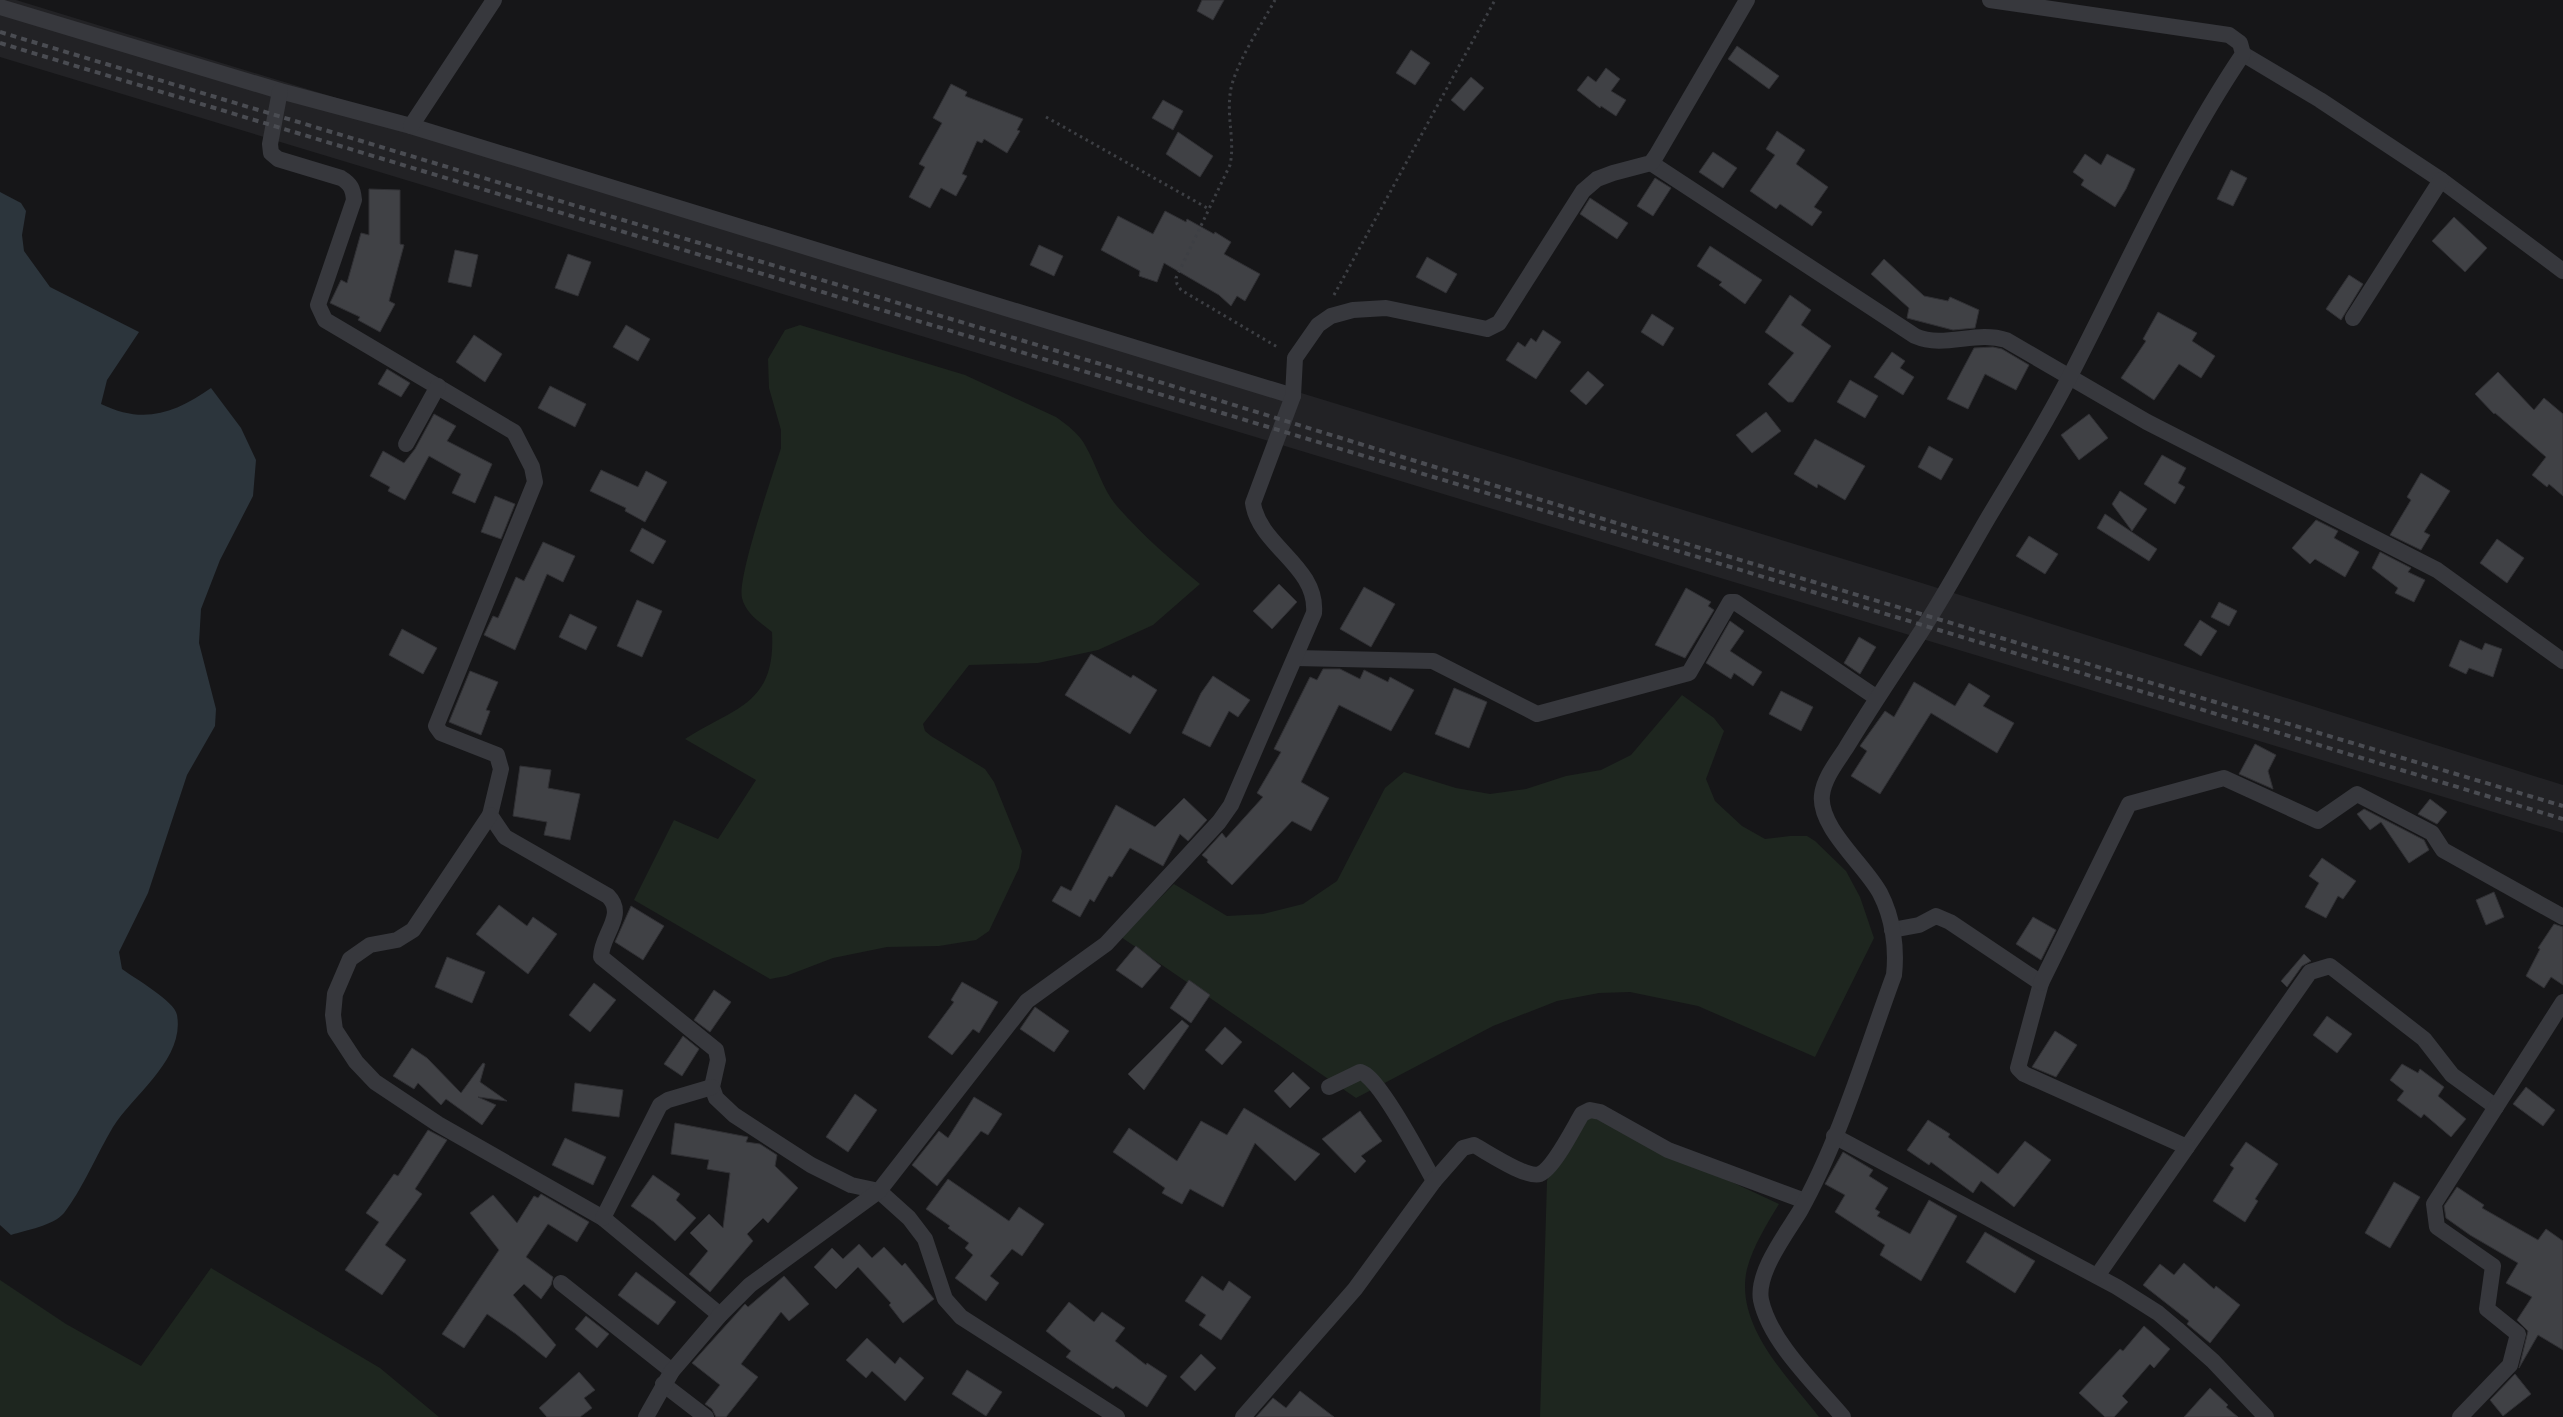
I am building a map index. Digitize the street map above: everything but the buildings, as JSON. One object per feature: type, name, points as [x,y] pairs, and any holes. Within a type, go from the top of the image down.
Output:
[{"type":"street","points":[[411,126],[494,0]]},
{"type":"street","points":[[646,1417],[667,1378],[720,1315],[750,1285],[878,1191],[1027,1001],[1106,944],[1219,822],[1230,804],[1314,613],[1315,600],[1311,586],[1255,514],[1253,503],[1293,396],[1295,358],[1318,325],[1331,316],[1353,310],[1386,308],[1487,329],[1499,323],[1572,205],[1583,191],[1597,179],[1613,172],[1651,163],[1747,0]]},
{"type":"street","points":[[1990,0],[2230,35],[2240,43],[2243,54],[2320,100],[2441,180],[2563,271]]},
{"type":"street","points":[[0,7],[280,91],[411,126],[1293,396]]},
{"type":"street","points":[[1843,1417],[1782,1344],[1761,1300],[1761,1283],[1766,1269],[1805,1201],[1834,1136],[1894,976],[1896,954],[1892,930],[1880,894],[1826,820],[1822,806],[1824,784],[1925,625],[2070,378],[2141,234],[2218,90],[2243,54]]},
{"type":"street","points":[[280,91],[270,144],[271,153],[278,159],[341,178],[348,182],[353,190],[354,200],[318,305],[321,314],[325,320],[514,432],[532,466],[535,482],[436,726],[441,733],[497,755],[502,769],[490,815],[414,930],[397,940],[370,945],[350,959],[335,994],[333,1015],[335,1030],[356,1062],[375,1082],[478,1148],[603,1218],[720,1315]]},
{"type":"street","points":[[1651,163],[1915,336],[1936,342],[1983,336],[1994,336],[2006,340],[2147,422],[2437,570],[2563,661]]},
{"type":"street","points":[[2353,318],[2441,180]]},
{"type":"street","points":[[406,444],[438,386]]},
{"type":"street","points":[[1294,658],[1433,661],[1537,714],[1688,673],[1730,602],[1736,602],[1877,698]]},
{"type":"street","points":[[2187,1147],[2024,1074],[2018,1068],[2041,983],[2129,804],[2224,778],[2318,821],[2358,794],[2432,833],[2443,850],[2563,917]]},
{"type":"street","points":[[490,815],[495,826],[505,837],[608,896],[614,902],[617,912],[601,948],[601,957],[716,1050],[718,1060],[712,1087],[716,1098],[734,1115],[811,1165],[851,1184],[878,1191],[910,1218],[925,1239],[946,1300],[961,1316],[1117,1417]]},
{"type":"street","points":[[1892,930],[1919,924],[1936,916],[1950,922],[2041,983]]},
{"type":"street","points":[[2097,1276],[2310,972],[2330,966],[2424,1039],[2452,1075],[2496,1107]]},
{"type":"street","points":[[2460,1417],[2510,1365],[2518,1334],[2486,1309],[2492,1266],[2437,1227],[2434,1204],[2563,1002]]},
{"type":"street","points":[[1329,1087],[1360,1072],[1369,1075],[1395,1112],[1434,1181]]},
{"type":"street","points":[[603,1218],[660,1105],[677,1097],[712,1087]]},
{"type":"street","points":[[1243,1417],[1355,1289],[1434,1181],[1463,1148],[1474,1145],[1526,1174],[1540,1174],[1549,1168],[1582,1114],[1590,1110],[1600,1112],[1668,1150],[1805,1201]]},
{"type":"street","points":[[1834,1136],[2097,1276],[2158,1313],[2213,1361],[2266,1417]]},
{"type":"street","points":[[561,1283],[667,1378],[706,1417]]},
{"type":"path","points":[[1275,0],[1233,80],[1230,95],[1232,152],[1230,165],[1176,278],[1181,290],[1295,358]]},
{"type":"path","points":[[1318,325],[1495,0]]},
{"type":"path","points":[[1046,117],[1209,209]]},
{"type":"shaded area","points":[[0,0],[16,0],[1909,579],[2563,785],[2563,833],[0,57]]},
{"type":"shaded area","points":[[0,192],[21,203],[26,211],[22,235],[24,251],[50,287],[139,332],[107,380],[101,404],[131,414],[159,413],[185,404],[211,388],[241,428],[256,460],[253,496],[220,560],[201,609],[199,643],[216,709],[215,726],[187,775],[148,893],[119,952],[122,969],[153,990],[175,1009],[177,1031],[173,1046],[166,1061],[156,1075],[113,1127],[83,1183],[64,1213],[53,1221],[39,1227],[11,1235],[0,1225]]},
{"type":"shaded area","points":[[800,325],[965,375],[1056,417],[1073,430],[1083,442],[1116,505],[1156,546],[1200,584],[1153,625],[1098,650],[1038,663],[969,665],[923,724],[925,731],[931,736],[985,769],[994,782],[1022,851],[1019,868],[989,931],[976,940],[939,946],[887,947],[833,958],[786,976],[770,979],[634,900],[674,820],[718,839],[756,780],[685,739],[749,701],[767,675],[771,656],[772,632],[747,609],[742,598],[742,587],[750,549],[781,448],[781,430],[769,388],[768,359],[785,330]]},
{"type":"shaded area","points":[[1682,695],[1714,718],[1724,731],[1706,779],[1715,801],[1742,826],[1765,839],[1807,836],[1815,841],[1846,871],[1860,897],[1874,938],[1815,1057],[1698,1006],[1630,992],[1599,993],[1557,1001],[1493,1026],[1356,1098],[1121,937],[1174,884],[1227,916],[1263,914],[1303,904],[1337,881],[1385,788],[1404,772],[1456,788],[1490,794],[1526,789],[1566,776],[1601,770],[1631,755]]},
{"type":"shaded area","points":[[1590,1116],[1779,1204],[1765,1227],[1747,1269],[1745,1290],[1748,1310],[1756,1330],[1767,1349],[1819,1417],[1540,1417],[1547,1181],[1561,1138]]},
{"type":"shaded area","points":[[211,1268],[380,1368],[439,1417],[0,1417],[0,1280],[66,1324],[141,1366]]},
{"type":"railway","points":[[0,32],[1150,379],[1600,518],[2563,806]]},
{"type":"railway","points":[[0,43],[2563,819]]}]
